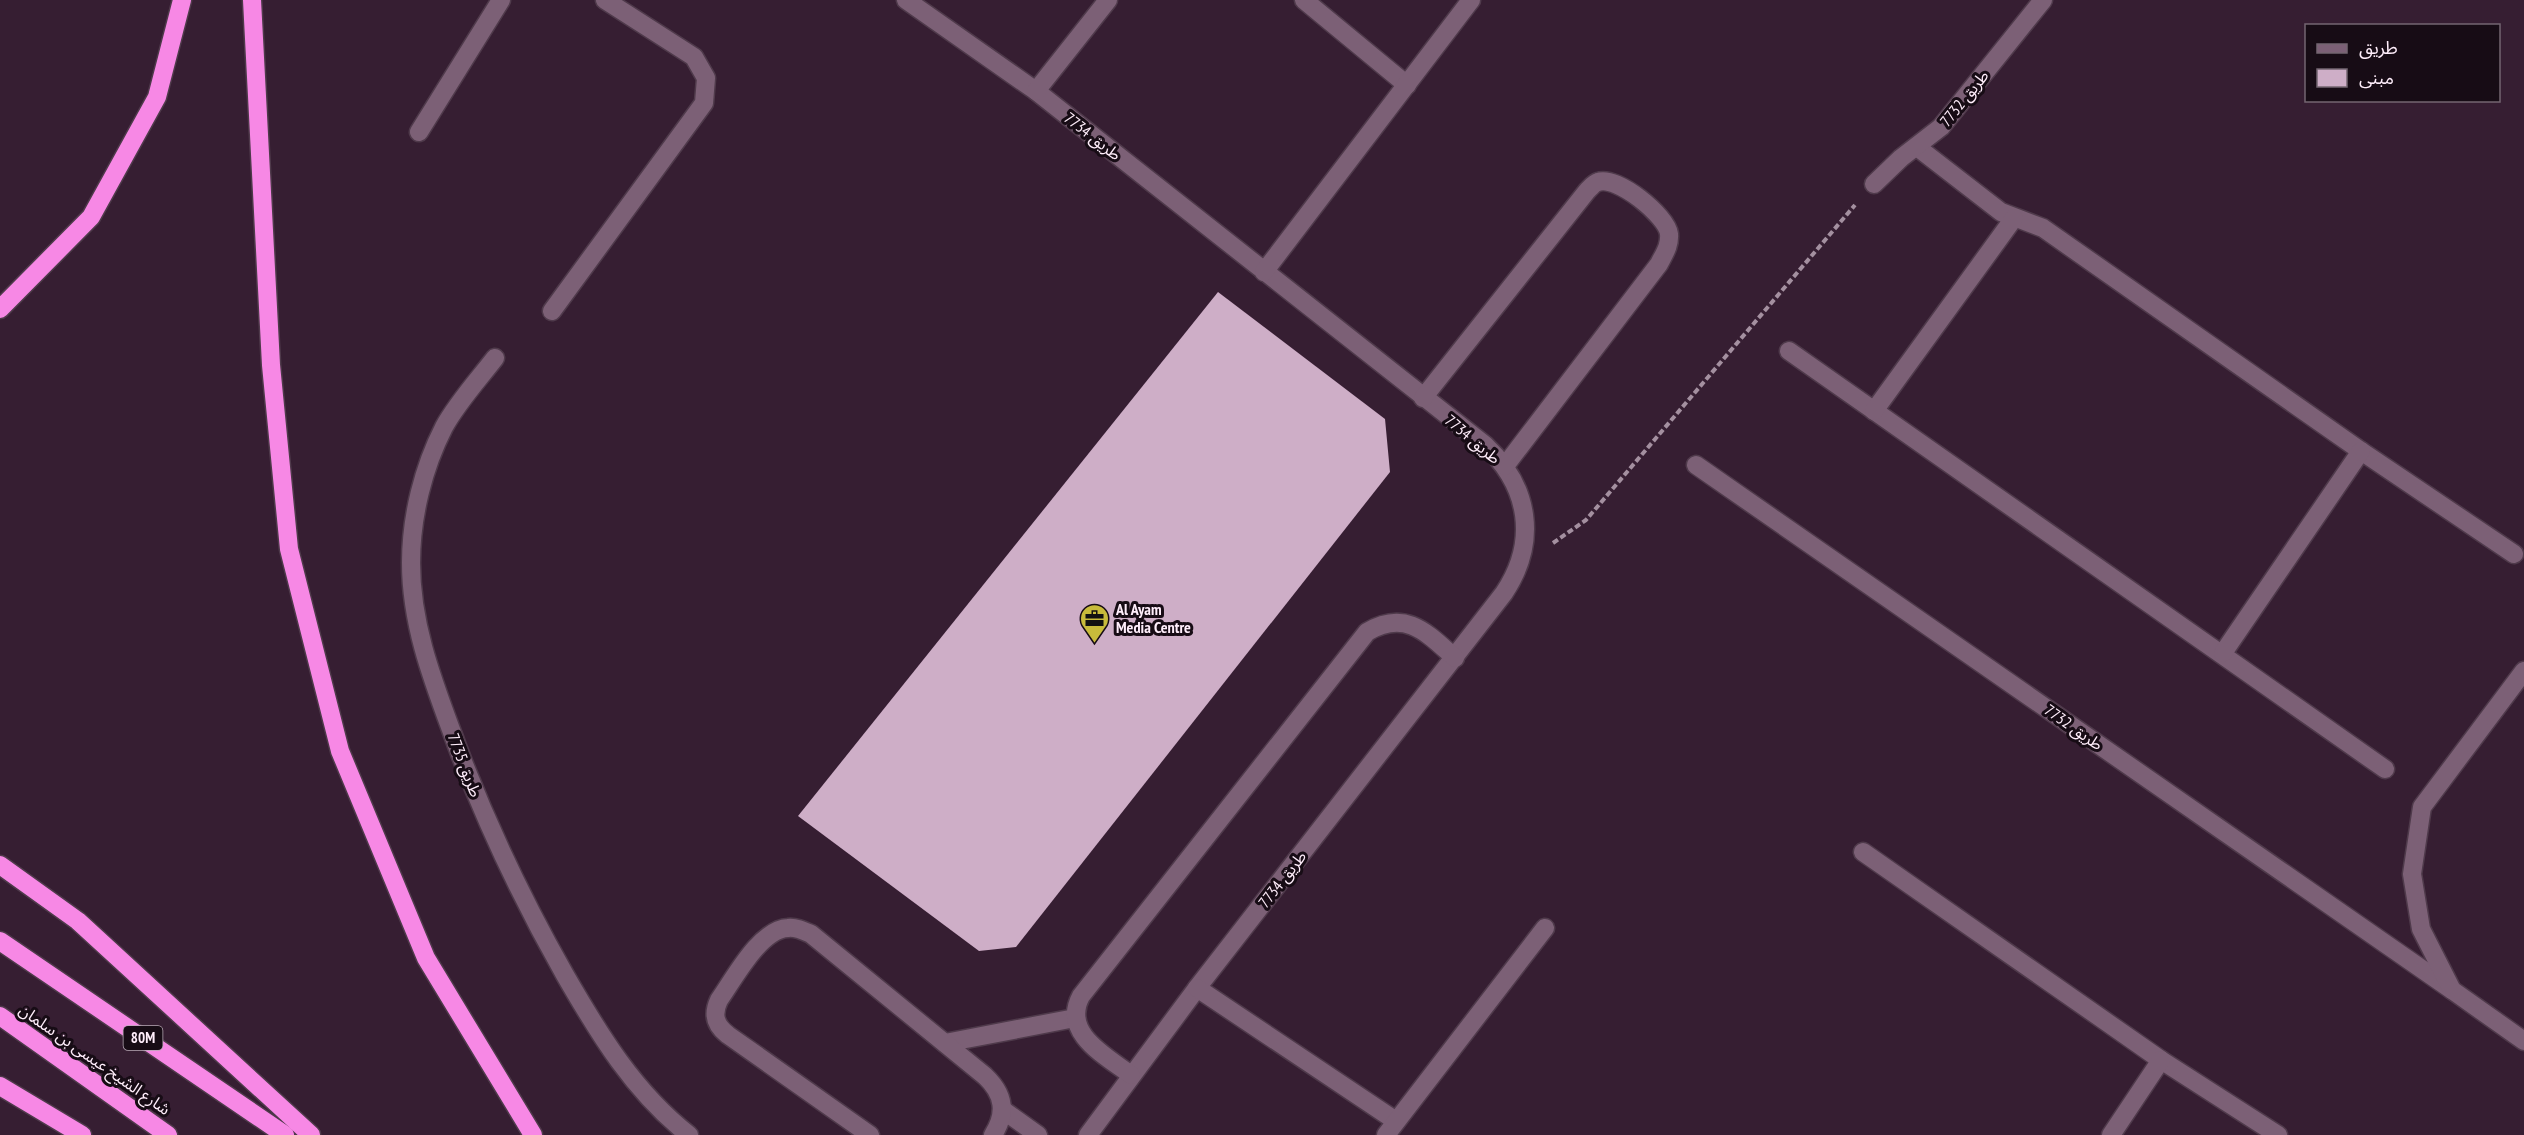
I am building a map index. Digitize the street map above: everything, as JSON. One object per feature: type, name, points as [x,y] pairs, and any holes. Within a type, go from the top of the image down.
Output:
[{"type":"highway","points":[[0,309],[92,217],[157,97],[182,0]]},
{"type":"highway","points":[[252,0],[271,365],[289,549],[339,751],[426,958],[533,1135]]},
{"type":"highway","points":[[0,866],[78,921],[311,1135]]},
{"type":"highway","name":"80M","points":[[0,941],[285,1135]]},
{"type":"highway","name":"شارع الشيخ عيسى بن سلمان","points":[[0,1016],[168,1135]]},
{"type":"highway","points":[[0,1086],[82,1135]]},
{"type":"street","points":[[419,132],[501,0]]},
{"type":"street","points":[[552,311],[704,103],[706,78],[694,57],[604,0]]},
{"type":"street","name":"طريق 7734","points":[[906,0],[1036,91],[1485,445],[1505,466],[1516,484],[1526,525],[1519,566],[1504,594],[1197,988],[1088,1135]]},
{"type":"street","points":[[1036,91],[1108,0]]},
{"type":"street","points":[[1304,0],[1407,85]]},
{"type":"street","points":[[1264,272],[1471,0]]},
{"type":"street","name":"طريق 7732","points":[[1874,184],[1901,158],[1946,122],[2043,0]]},
{"type":"street","points":[[1917,147],[1983,200],[2014,218],[2043,228],[2361,451],[2514,554]]},
{"type":"street","points":[[1423,398],[1587,191],[1598,182],[1611,182],[1640,200],[1663,220],[1669,233],[1668,248],[1659,264],[1505,466]]},
{"type":"street","points":[[1874,411],[2014,218]]},
{"type":"street","points":[[1789,351],[2223,653],[2385,769]]},
{"type":"street","name":"طريق 7735","points":[[495,358],[445,426],[427,469],[415,515],[411,562],[413,609],[423,655],[474,789],[502,855],[539,930],[602,1038],[625,1071],[652,1102],[689,1135]]},
{"type":"street","points":[[2223,653],[2361,451]]},
{"type":"street","name":"طريق 7732","points":[[1696,465],[2452,990]]},
{"type":"street","points":[[1131,1076],[1088,1041],[1077,1028],[1076,1006],[1082,996],[1367,632],[1386,623],[1407,623],[1428,634],[1455,658]]},
{"type":"street","points":[[2524,671],[2422,807],[2412,873],[2421,929],[2452,990],[2524,1041]]},
{"type":"street","points":[[1863,852],[2161,1060],[2278,1135]]},
{"type":"street","points":[[870,1135],[720,1029],[715,1020],[714,1010],[758,946],[765,937],[776,930],[788,927],[811,934],[995,1085],[1001,1097],[1003,1110],[1000,1124],[993,1135]]},
{"type":"street","points":[[1197,988],[1391,1128],[1545,928]]},
{"type":"street","points":[[945,1043],[1075,1018]]},
{"type":"street","points":[[2110,1135],[2161,1060]]},
{"type":"street","points":[[1003,1110],[1038,1135]]},
{"type":"path","points":[[1519,566],[1586,520],[1874,184]]},
{"type":"building","name":"Al Ayam Media Centre","points":[[1218,292],[1385,419],[1390,472],[1016,947],[979,951],[798,816]]},
{"type":"place","name":"Al Ayam Media Centre","points":[[1095,644]]}]
